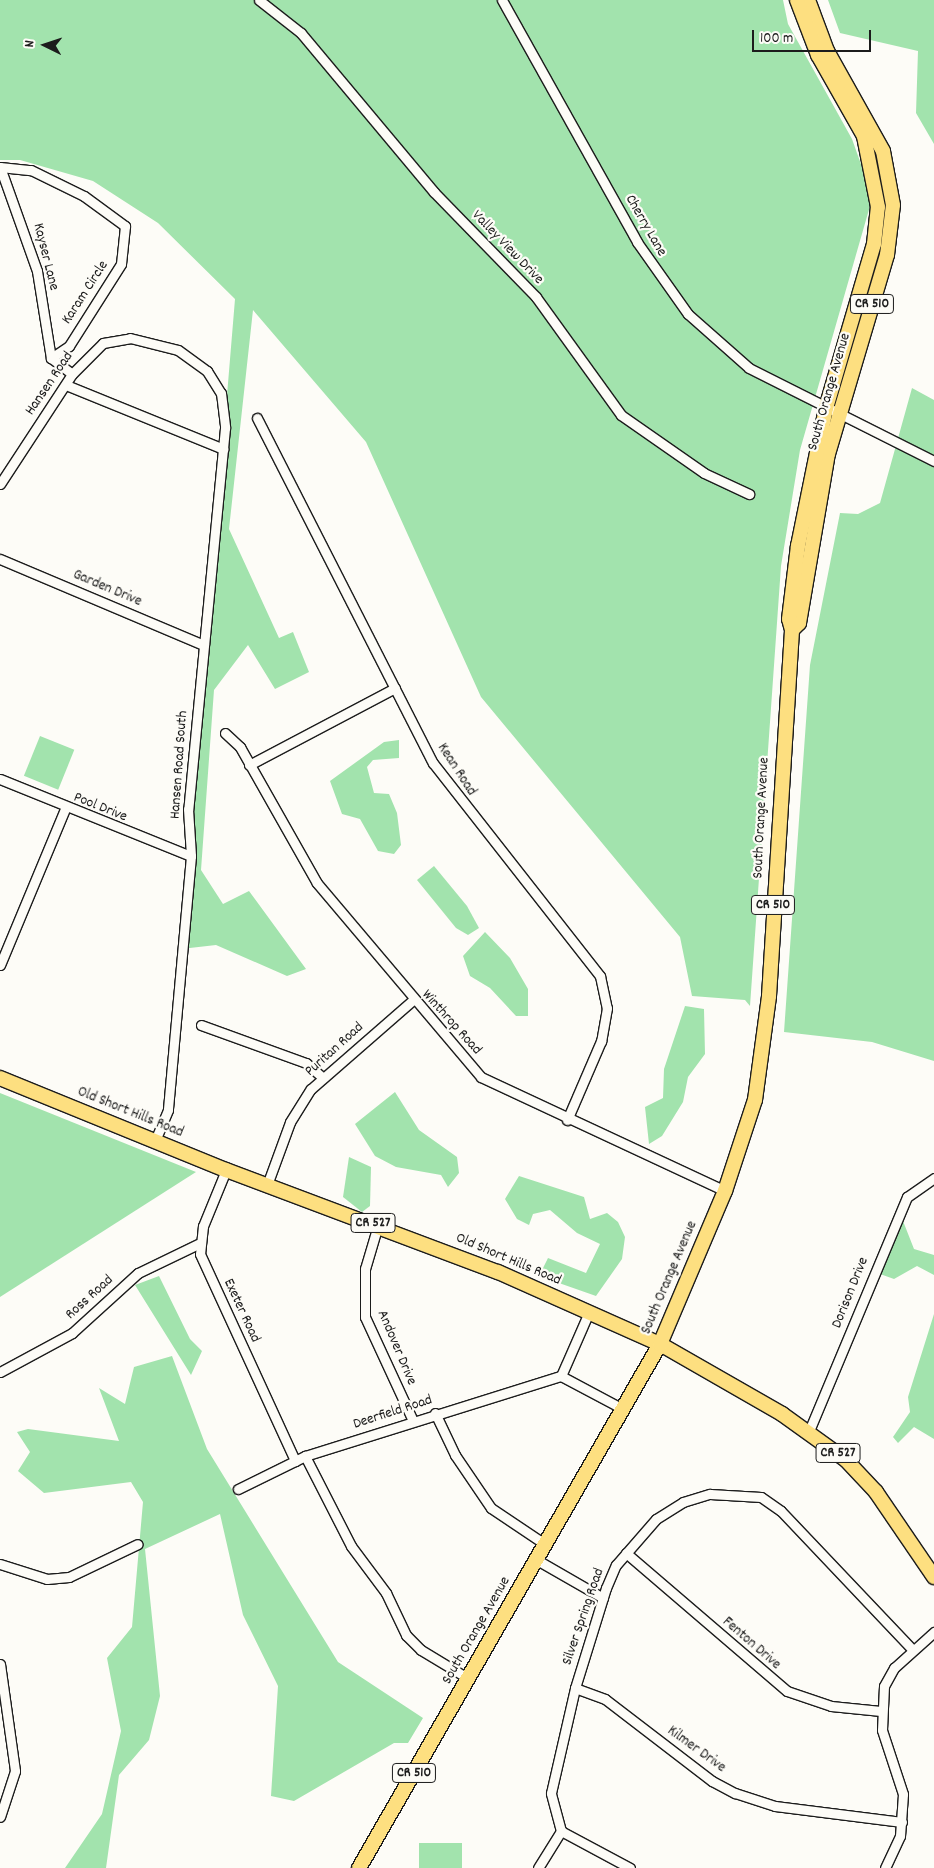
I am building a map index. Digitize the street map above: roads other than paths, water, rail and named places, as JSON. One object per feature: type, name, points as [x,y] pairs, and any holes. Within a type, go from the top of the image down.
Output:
[{"type":"main road","name":"South Orange Avenue","points":[[359,1868],[660,1344],[725,1191],[763,1062],[792,630],[789,619],[798,546],[826,408],[874,244],[884,191],[864,136],[818,55],[797,0]]},
{"type":"main road","name":"South Orange Avenue","points":[[792,630],[799,623],[839,416],[887,255],[883,151],[827,52],[808,0]]},
{"type":"main road","name":"Old Short Hills Road","points":[[0,1078],[226,1170],[378,1225],[589,1312],[660,1344],[809,1431],[846,1460],[876,1492],[934,1577]]},
{"type":"street","name":"Valley View Drive","points":[[258,0],[301,33],[434,192],[536,297],[621,415],[704,473],[749,494]]},
{"type":"street","name":"Cherry Lane","points":[[502,0],[668,291],[749,368],[839,416],[934,461]]},
{"type":"street","name":"Karam Circle","points":[[0,167],[31,170],[84,196],[125,226],[122,264],[69,346],[51,358]]},
{"type":"street","name":"Kayser Lane","points":[[0,167],[37,271],[51,358]]},
{"type":"street","name":"Hansen Road","points":[[0,484],[4,470],[72,374],[89,353],[116,339],[178,350],[201,366],[218,387],[225,412],[224,449]]},
{"type":"street","points":[[51,358],[72,374]]},
{"type":"street","points":[[66,385],[224,449]]},
{"type":"street","name":"Kean Road","points":[[256,418],[395,688],[450,790],[578,942],[600,976],[607,1008],[601,1041],[567,1120]]},
{"type":"street","name":"Hansen Road South","points":[[155,1140],[168,1110],[191,856],[188,809],[224,449]]},
{"type":"street","name":"Garden Drive","points":[[0,559],[204,645]]},
{"type":"street","points":[[249,765],[395,688]]},
{"type":"street","name":"Winthrop Road","points":[[225,733],[249,765],[307,869],[412,1001],[481,1077],[567,1120],[725,1191]]},
{"type":"street","name":"Pool Drive","points":[[0,780],[65,809],[191,856]]},
{"type":"street","points":[[0,965],[65,809]]},
{"type":"street","name":"Puritan Road","points":[[266,1185],[292,1117],[322,1077],[412,1001]]},
{"type":"street","points":[[201,1025],[306,1063],[322,1077]]},
{"type":"street","points":[[198,1244],[226,1170]]},
{"type":"street","name":"Dorison Drive","points":[[809,1431],[907,1197],[915,1186],[934,1178]]},
{"type":"street","name":"Andover Drive","points":[[378,1225],[365,1269],[365,1317],[413,1420]]},
{"type":"street","name":"Ross Road","points":[[0,1372],[72,1333],[138,1273],[198,1244]]},
{"type":"street","name":"Exeter Road","points":[[198,1244],[295,1460]]},
{"type":"street","points":[[589,1312],[561,1376],[623,1408]]},
{"type":"street","name":"Deerfield Road","points":[[238,1489],[305,1456],[435,1413],[561,1376]]},
{"type":"street","points":[[435,1413],[455,1455],[491,1508],[546,1545]]},
{"type":"street","points":[[305,1456],[352,1546],[383,1588],[406,1635],[421,1650],[468,1679]]},
{"type":"street","name":"Silver Spring Road","points":[[561,1831],[551,1793],[575,1688],[603,1598],[626,1553],[656,1519],[683,1502],[710,1494],[762,1497],[781,1511],[912,1649]]},
{"type":"street","points":[[0,1564],[47,1579],[70,1577],[138,1544]]},
{"type":"street","name":"Fenton Drive","points":[[626,1553],[787,1691],[831,1706],[881,1711]]},
{"type":"street","points":[[537,1560],[603,1598]]},
{"type":"street","points":[[885,1868],[902,1822],[903,1794],[882,1730],[881,1711],[884,1686],[912,1649],[934,1632]]},
{"type":"street","points":[[0,1664],[15,1771],[0,1817]]},
{"type":"street","name":"Kilmer Drive","points":[[575,1688],[605,1699],[712,1781],[736,1793],[775,1806],[902,1822]]},
{"type":"street","points":[[538,1868],[561,1831],[630,1868]]}]
